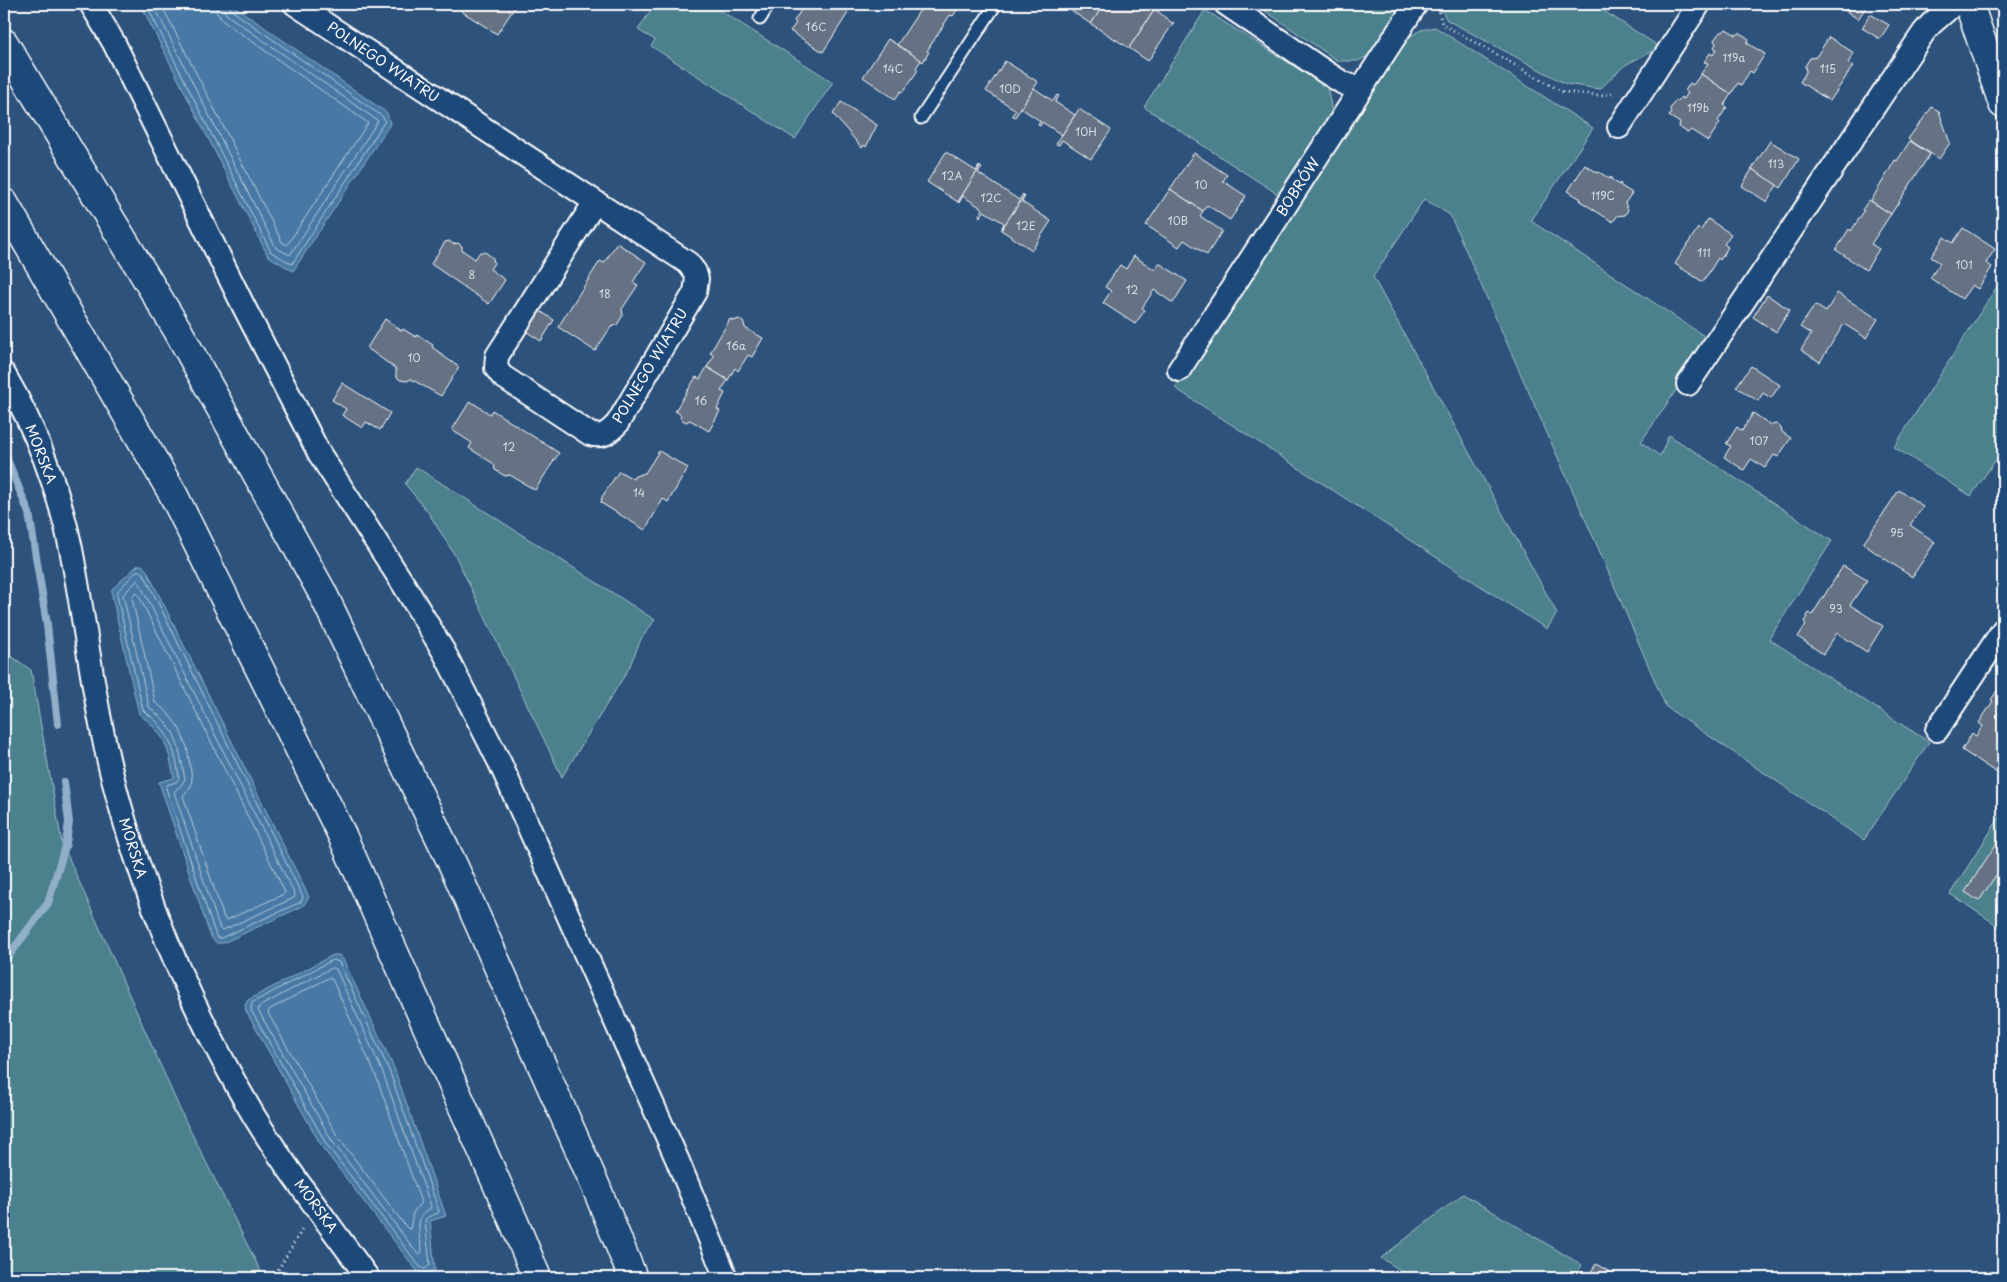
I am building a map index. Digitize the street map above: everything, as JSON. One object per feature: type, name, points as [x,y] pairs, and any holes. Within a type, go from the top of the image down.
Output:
[{"type":"main road","points":[[1969,4],[2003,104]]},
{"type":"main road","points":[[4,43],[177,329],[322,592],[454,867],[596,1187],[633,1278]]},
{"type":"main road","points":[[4,204],[173,494],[341,833],[537,1278]]},
{"type":"street","points":[[91,4],[114,42],[244,307],[319,453],[404,584],[469,699],[500,763],[677,1159],[726,1278]]},
{"type":"street","name":"POLNEGO WIATRU","points":[[295,4],[688,263],[695,272],[697,279],[695,292],[617,424],[608,432],[598,436],[590,434],[502,376],[496,368],[497,356],[504,344],[595,202]]},
{"type":"street","points":[[1226,4],[1327,73],[1343,83],[1361,89]]},
{"type":"street","name":"BOBRÓW","points":[[1180,370],[1416,4]]},
{"type":"street","points":[[1619,127],[1700,4]]},
{"type":"street","points":[[1688,384],[1924,32],[1954,4]]},
{"type":"street","name":"MORSKA","points":[[4,374],[16,394],[42,453],[64,522],[105,744],[118,797],[155,914],[214,1045],[255,1117],[293,1174],[368,1278]]},
{"type":"street","points":[[1937,730],[2003,630]]},
{"type":"lane","points":[[760,19],[769,4]]},
{"type":"lane","points":[[920,118],[996,4]]},
{"type":"path","points":[[1437,4],[1442,24],[1563,92],[1605,96],[1614,92]]},
{"type":"path","points":[[272,1278],[318,1208]]},
{"type":"green space","points":[[655,4],[710,4],[833,82],[795,139],[651,46],[655,40],[638,30]]},
{"type":"green space","points":[[1255,4],[1405,4],[1372,54],[1358,61],[1338,61]]},
{"type":"green space","points":[[1438,4],[1593,4],[1660,47],[1625,65],[1600,89],[1566,84],[1447,20]]},
{"type":"green space","points":[[1205,10],[1327,87],[1332,111],[1279,195],[1144,107]]},
{"type":"green space","points":[[1435,27],[1593,128],[1531,221],[1710,340],[1641,442],[1660,456],[1669,435],[1832,541],[1769,639],[1929,742],[1864,840],[1666,707],[1599,550],[1450,215],[1424,199],[1373,277],[1557,613],[1547,629],[1175,388],[1402,41],[1421,30]]},
{"type":"green space","points":[[2003,277],[2003,449],[1971,496],[1894,447]]},
{"type":"green space","points":[[416,467],[655,620],[641,639],[629,668],[562,777],[456,557],[428,512],[405,484]]},
{"type":"green space","points":[[4,651],[31,670],[62,843],[182,1114],[264,1278],[4,1278]]},
{"type":"green space","points":[[2003,812],[2003,929],[1950,894]]},
{"type":"green space","points":[[1463,1194],[1582,1265],[1574,1278],[1413,1278],[1381,1258]]},
{"type":"water","points":[[140,4],[231,4],[387,113],[390,124],[293,271],[268,256]]},
{"type":"water","points":[[138,565],[142,565],[147,571],[309,897],[303,906],[223,943],[215,942],[210,935],[159,782],[174,778],[170,757],[164,741],[155,728],[139,714],[112,596],[112,589]]},
{"type":"water","points":[[333,955],[339,955],[343,959],[394,1068],[446,1216],[430,1221],[435,1270],[428,1273],[424,1274],[417,1271],[322,1147],[246,1011],[245,1005],[248,1000]]},
{"type":"building","points":[[466,4],[517,4],[497,34],[461,11]]},
{"type":"building","points":[[805,4],[835,4],[848,13],[823,52],[790,31]]},
{"type":"building","points":[[924,4],[955,4],[959,7],[953,16],[950,15],[927,51],[929,52],[923,62],[897,45]]},
{"type":"building","points":[[1061,4],[1104,4],[1091,24]]},
{"type":"building","points":[[1104,4],[1146,4],[1152,10],[1155,9],[1129,48],[1091,24]]},
{"type":"building","points":[[1835,4],[1868,4],[1858,19]]},
{"type":"building","points":[[1155,9],[1172,23],[1174,22],[1148,61],[1129,48]]},
{"type":"building","points":[[1870,14],[1889,25],[1880,39],[1862,28]]},
{"type":"building","points":[[1726,29],[1736,35],[1740,33],[1749,39],[1747,43],[1765,54],[1753,73],[1750,71],[1741,85],[1738,83],[1731,94],[1701,74],[1708,63],[1704,62],[1710,53],[1713,55],[1716,49],[1714,47],[1716,44],[1714,40],[1720,32]]},
{"type":"building","points":[[1829,37],[1854,53],[1848,63],[1853,66],[1830,101],[1800,82],[1806,72],[1805,66],[1810,58],[1816,57]]},
{"type":"building","points":[[888,39],[921,60],[916,68],[918,70],[903,92],[901,91],[895,99],[863,77]]},
{"type":"building","points":[[1005,61],[1038,82],[1015,117],[1012,115],[1016,110],[986,91]]},
{"type":"building","points":[[1701,74],[1731,94],[1724,105],[1727,107],[1718,121],[1720,123],[1708,141],[1691,130],[1688,133],[1679,127],[1680,123],[1669,116],[1671,113],[1670,109],[1675,101],[1681,97],[1684,99],[1688,93],[1685,91],[1690,83],[1693,85]]},
{"type":"building","points":[[1034,88],[1053,101],[1057,95],[1059,96],[1055,102],[1075,115],[1062,135],[1042,122],[1040,126],[1038,125],[1040,121],[1021,108]]},
{"type":"building","points":[[841,102],[877,125],[866,147],[864,145],[862,148],[833,114]]},
{"type":"building","points":[[1932,107],[1939,111],[1950,143],[1939,159],[1908,139]]},
{"type":"building","points":[[1079,109],[1111,130],[1091,159],[1062,140],[1059,145],[1056,144]]},
{"type":"building","points":[[1770,141],[1799,159],[1781,188],[1752,169]]},
{"type":"building","points":[[1910,141],[1930,154],[1891,214],[1871,201],[1895,160],[1897,161]]},
{"type":"building","points":[[946,152],[976,171],[980,167],[958,202],[927,182]]},
{"type":"building","points":[[1194,153],[1227,175],[1223,181],[1246,196],[1230,220],[1207,205],[1203,211],[1170,189]]},
{"type":"building","points":[[1585,165],[1610,179],[1611,177],[1612,180],[1619,185],[1620,183],[1621,186],[1632,193],[1625,203],[1628,210],[1625,215],[1617,216],[1613,222],[1568,191]]},
{"type":"building","points":[[980,167],[982,168],[978,173],[1019,200],[1023,194],[1024,196],[1001,230],[1004,223],[984,211],[980,217],[979,215],[983,209],[963,196],[958,202]]},
{"type":"building","points":[[1752,169],[1777,185],[1767,202],[1742,186]]},
{"type":"building","points":[[1170,189],[1203,211],[1200,216],[1222,231],[1207,255],[1184,240],[1179,247],[1146,225]]},
{"type":"building","points":[[1024,196],[1022,202],[1051,221],[1032,250],[1001,230]]},
{"type":"building","points":[[1869,200],[1891,214],[1871,244],[1879,249],[1866,270],[1836,250],[1849,229],[1851,231]]},
{"type":"building","points":[[1708,219],[1731,234],[1724,244],[1728,247],[1720,260],[1718,258],[1703,282],[1675,264],[1698,228],[1701,230]]},
{"type":"building","points":[[1963,228],[1995,249],[1986,263],[1992,267],[1978,289],[1972,285],[1962,299],[1930,278],[1940,263],[1931,257],[1944,237],[1953,243]]},
{"type":"building","points":[[449,241],[453,244],[458,243],[462,246],[462,250],[475,259],[480,252],[485,252],[493,258],[494,263],[490,269],[505,280],[489,304],[431,264],[445,242]]},
{"type":"building","points":[[617,243],[646,262],[633,282],[638,285],[622,309],[623,315],[617,325],[611,327],[595,351],[558,327],[600,261],[604,263]]},
{"type":"building","points":[[1134,256],[1155,270],[1159,263],[1187,281],[1173,303],[1154,290],[1142,308],[1145,310],[1135,324],[1103,303],[1111,291],[1105,287],[1120,265],[1126,269]]},
{"type":"building","points":[[1837,293],[1878,319],[1866,338],[1844,324],[1820,362],[1801,350],[1811,334],[1800,327],[1815,305],[1826,312]]},
{"type":"building","points":[[1767,295],[1790,310],[1776,332],[1753,317]]},
{"type":"building","points":[[540,311],[554,320],[541,341],[527,332]]},
{"type":"building","points":[[385,319],[402,331],[403,329],[416,337],[417,335],[433,345],[432,347],[459,367],[441,396],[411,379],[407,381],[400,380],[396,376],[396,369],[367,348]]},
{"type":"building","points":[[730,319],[734,321],[739,319],[744,323],[745,328],[763,338],[752,357],[748,355],[738,371],[735,368],[728,380],[707,367],[714,356],[710,353]]},
{"type":"building","points":[[1751,366],[1780,385],[1771,398],[1763,393],[1758,401],[1736,387]]},
{"type":"building","points":[[707,367],[728,380],[721,391],[725,393],[717,409],[720,411],[709,431],[690,420],[686,422],[675,411],[696,377],[700,379]]},
{"type":"building","points":[[342,383],[390,413],[380,430],[366,422],[362,428],[342,415],[346,409],[332,400]]},
{"type":"building","points":[[470,401],[490,414],[492,410],[559,453],[535,490],[510,475],[505,476],[495,470],[494,464],[469,448],[472,443],[452,430]]},
{"type":"building","points":[[1753,413],[1771,425],[1776,424],[1781,428],[1782,432],[1791,438],[1778,457],[1774,455],[1765,468],[1751,459],[1744,470],[1724,457],[1731,446],[1726,444],[1737,427],[1742,431]]},
{"type":"building","points":[[659,451],[688,468],[668,502],[663,499],[645,530],[601,503],[602,497],[619,471],[633,479],[635,476],[645,473]]},
{"type":"building","points":[[2003,483],[2003,498],[1997,494]]},
{"type":"building","points":[[1899,490],[1923,506],[1910,525],[1935,542],[1912,577],[1863,544]]},
{"type":"building","points":[[1843,566],[1867,580],[1850,605],[1883,626],[1867,652],[1837,633],[1823,654],[1798,637],[1806,624],[1804,622],[1809,613],[1812,615]]},
{"type":"building","points":[[2000,686],[2003,689],[2003,764],[1997,773],[1962,750],[1972,733],[1976,736],[1983,726],[1979,723]]},
{"type":"building","points":[[1998,841],[2003,844],[2003,880],[1996,875],[1979,901],[1965,892]]},
{"type":"building","points":[[1596,1264],[1620,1278],[1587,1278]]},
{"type":"waterway","points":[[4,452],[29,513],[47,625],[58,724]]},
{"type":"waterway","points":[[4,962],[48,903],[66,843],[69,822],[64,782]]}]
